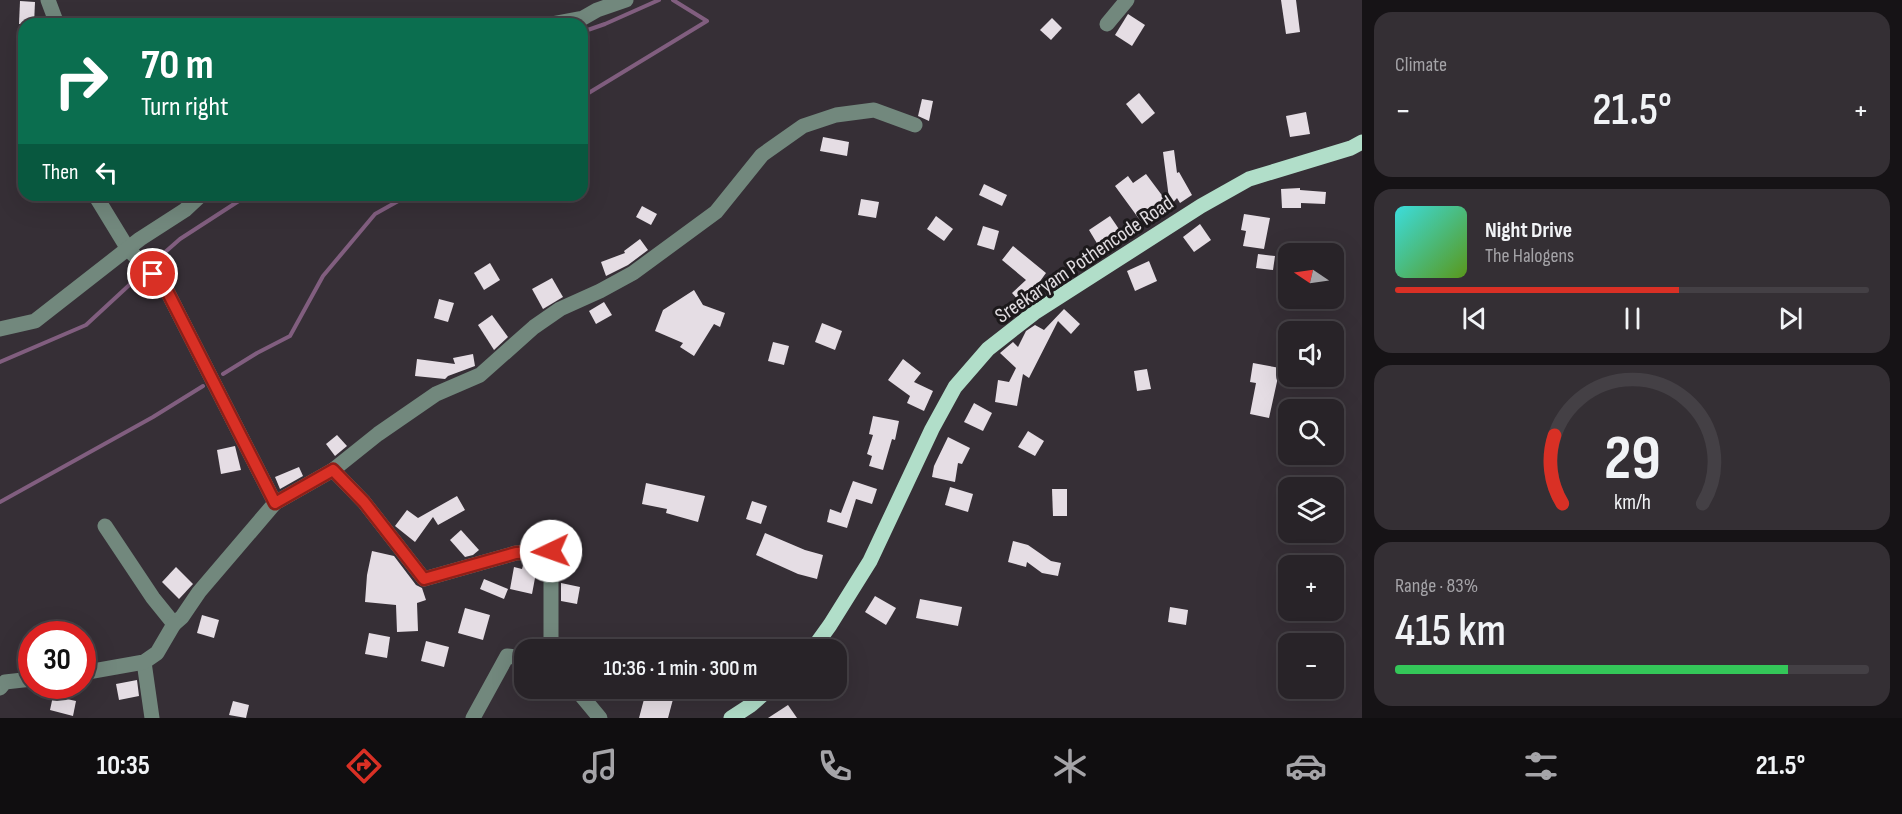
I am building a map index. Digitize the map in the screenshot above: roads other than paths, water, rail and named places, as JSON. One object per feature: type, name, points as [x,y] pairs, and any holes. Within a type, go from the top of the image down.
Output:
[{"type":"main road","name":"Sreekaryam Pothencode Road","points":[[820,639],[870,561],[932,429],[955,387],[988,349],[1034,313],[1202,206],[1249,179],[1351,148],[1362,142]]},
{"type":"main road","points":[[731,718],[758,699]]},
{"type":"street","points":[[48,0],[55,18]]},
{"type":"street","points":[[583,18],[597,10],[626,0]]},
{"type":"street","points":[[1107,24],[1126,0]]},
{"type":"street","points":[[96,671],[144,662],[157,653],[174,624],[182,617],[199,592],[275,503],[333,470],[378,434],[436,394],[480,375],[534,327],[560,309],[633,273],[674,244],[716,212],[762,155],[803,126],[836,115],[874,110],[915,125]]},
{"type":"street","points":[[99,201],[128,249],[165,287],[275,503]]},
{"type":"street","points":[[0,329],[34,321],[195,201]]},
{"type":"street","points":[[333,470],[364,502],[424,579],[516,553],[551,551],[551,639]]},
{"type":"street","points":[[105,526],[153,598],[174,624]]},
{"type":"street","points":[[473,718],[507,656],[514,657]]},
{"type":"street","points":[[144,662],[152,718]]},
{"type":"street","points":[[0,688],[6,682],[18,681]]},
{"type":"street","points":[[584,699],[600,718]]},
{"type":"waterway","points":[[588,30],[659,0]]},
{"type":"waterway","points":[[588,93],[707,21],[673,0]]},
{"type":"waterway","points":[[155,261],[180,239],[239,201]]},
{"type":"waterway","points":[[223,374],[290,336],[323,276],[375,214],[398,201]]},
{"type":"waterway","points":[[0,362],[86,325],[139,276]]},
{"type":"waterway","points":[[0,502],[153,417],[203,386]]}]
